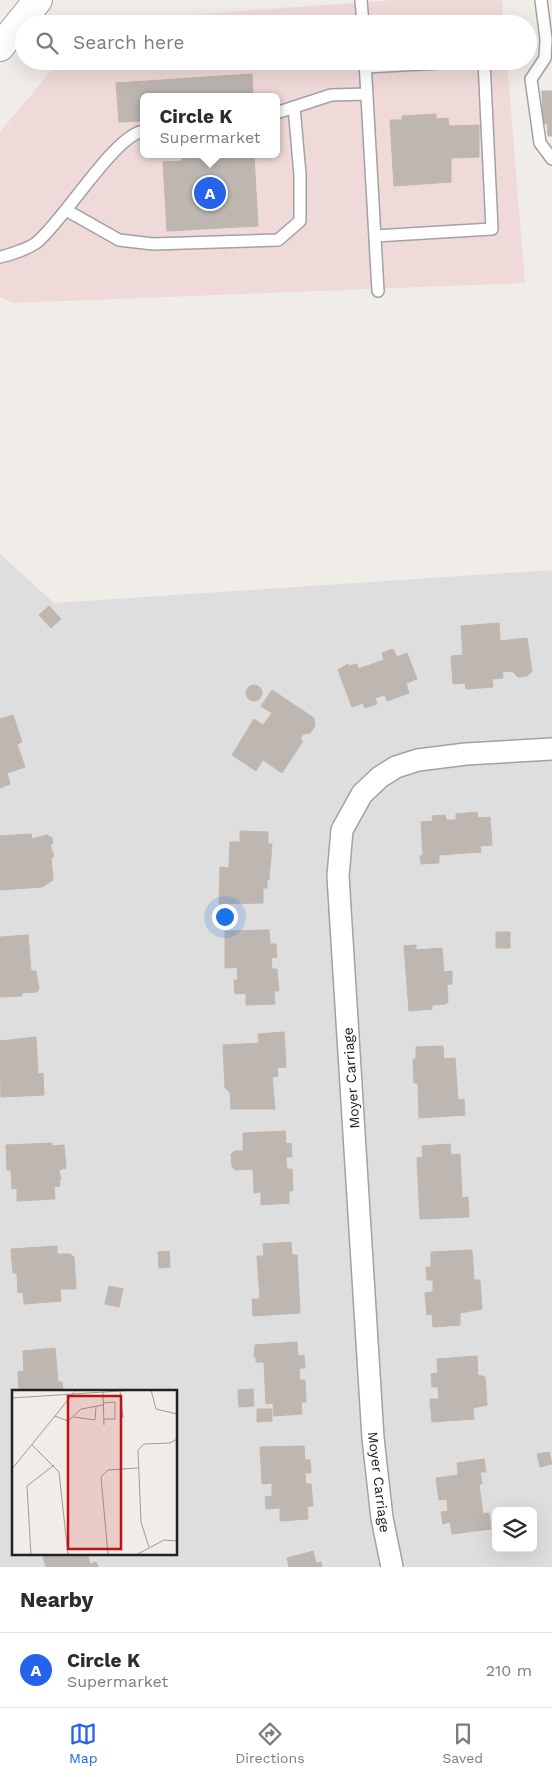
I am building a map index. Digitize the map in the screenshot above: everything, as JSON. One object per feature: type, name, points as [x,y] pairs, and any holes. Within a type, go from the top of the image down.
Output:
[{"type":"street","points":[[26,15],[38,0]]},
{"type":"street","points":[[0,47],[15,28]]},
{"type":"street","name":"Moyer Carriage","points":[[392,1567],[382,1518],[373,1438],[338,876],[342,830],[362,794],[380,777],[396,767],[418,760],[466,754],[552,749]]},
{"type":"lane","points":[[361,0],[362,15]]},
{"type":"lane","points":[[541,0],[545,58],[531,79],[540,143],[552,159]]},
{"type":"lane","points":[[365,70],[378,291]]},
{"type":"lane","points":[[375,236],[492,229],[484,70]]},
{"type":"lane","points":[[280,112],[331,95],[367,94]]},
{"type":"lane","points":[[66,210],[118,240],[153,244],[278,240],[300,221],[300,175],[294,107]]},
{"type":"lane","points":[[0,257],[35,244],[124,141],[140,132]]},
{"type":"shaded area","points":[[392,0],[502,0],[503,15],[190,15]]},
{"type":"shaded area","points":[[52,70],[508,70],[525,283],[13,303],[0,297],[0,132]]},
{"type":"shaded area","points":[[0,554],[54,603],[552,570],[552,1567],[0,1567]]},
{"type":"building","points":[[252,74],[253,93],[140,93],[140,121],[119,122],[116,83]]},
{"type":"building","points":[[542,91],[552,91],[552,136],[548,136],[547,124],[543,124]]},
{"type":"building","points":[[436,114],[436,119],[448,118],[449,126],[479,125],[479,157],[451,158],[451,182],[394,186],[390,120],[402,120],[402,116]]},
{"type":"building","points":[[182,158],[254,158],[258,226],[167,231],[163,162],[182,161]]},
{"type":"building","points":[[49,606],[61,619],[51,628],[39,615]]},
{"type":"building","points":[[499,623],[500,641],[527,638],[532,671],[527,676],[518,677],[512,671],[502,672],[503,678],[492,679],[493,687],[466,689],[465,683],[453,684],[451,656],[463,655],[461,626]]},
{"type":"building","points":[[393,649],[397,657],[407,653],[417,679],[406,683],[409,693],[387,701],[385,695],[375,698],[377,704],[365,708],[363,703],[352,707],[338,670],[348,664],[349,666],[357,664],[358,669],[384,660],[382,653]]},
{"type":"building","points":[[254,685],[262,693],[254,701],[246,693]]},
{"type":"building","points":[[272,690],[314,718],[315,726],[310,733],[303,734],[300,739],[303,741],[282,773],[263,760],[256,771],[232,755],[254,719],[263,725],[272,713],[261,706]]},
{"type":"building","points":[[13,715],[22,742],[17,744],[25,767],[7,773],[10,784],[0,788],[0,719]]},
{"type":"building","points":[[477,812],[478,818],[490,817],[492,845],[480,846],[481,852],[439,855],[439,863],[421,864],[420,856],[423,855],[421,822],[433,821],[432,816],[445,815],[446,820],[456,820],[456,814]]},
{"type":"building","points":[[240,831],[268,832],[268,844],[272,844],[269,880],[267,880],[267,888],[263,888],[263,903],[219,904],[220,867],[229,868],[230,842],[240,842]]},
{"type":"building","points":[[31,834],[32,839],[47,835],[52,838],[53,843],[50,845],[54,856],[51,858],[53,880],[42,887],[0,890],[0,836]]},
{"type":"building","points":[[269,930],[270,944],[276,944],[277,957],[271,958],[272,969],[277,969],[279,991],[274,991],[275,1004],[246,1005],[246,993],[235,994],[234,980],[238,980],[237,967],[225,968],[225,931]]},
{"type":"building","points":[[496,932],[510,932],[510,948],[496,948]]},
{"type":"building","points":[[28,935],[31,971],[36,971],[39,989],[37,992],[22,993],[22,996],[0,997],[0,937]]},
{"type":"building","points":[[416,945],[416,950],[442,948],[444,972],[452,971],[452,984],[445,985],[447,986],[448,1002],[446,1004],[432,1005],[432,1009],[409,1011],[404,946]]},
{"type":"building","points":[[284,1032],[286,1067],[277,1068],[278,1076],[272,1077],[275,1109],[231,1109],[230,1092],[225,1088],[223,1045],[259,1043],[258,1034]]},
{"type":"building","points":[[36,1037],[38,1074],[43,1073],[44,1095],[1,1097],[0,1041]]},
{"type":"building","points":[[443,1046],[444,1059],[455,1058],[458,1100],[464,1099],[465,1115],[419,1118],[418,1083],[414,1083],[413,1059],[416,1059],[416,1047]]},
{"type":"building","points":[[285,1131],[286,1144],[291,1143],[292,1157],[286,1157],[287,1169],[292,1169],[293,1191],[289,1191],[289,1203],[261,1205],[261,1192],[254,1193],[253,1169],[235,1170],[232,1166],[231,1154],[235,1151],[243,1151],[243,1133]]},
{"type":"building","points":[[52,1143],[52,1146],[64,1145],[66,1168],[59,1170],[61,1180],[59,1180],[60,1186],[54,1187],[55,1199],[17,1201],[17,1188],[12,1189],[11,1170],[7,1170],[6,1145]]},
{"type":"building","points":[[450,1144],[451,1155],[460,1154],[462,1198],[468,1197],[469,1217],[420,1219],[417,1158],[423,1157],[422,1146]]},
{"type":"building","points":[[291,1242],[292,1255],[297,1255],[300,1313],[253,1316],[252,1299],[260,1299],[257,1256],[264,1256],[263,1244]]},
{"type":"building","points":[[57,1246],[57,1254],[70,1254],[74,1257],[76,1289],[60,1289],[61,1301],[24,1304],[23,1292],[18,1293],[17,1273],[13,1273],[11,1249]]},
{"type":"building","points":[[472,1250],[474,1280],[480,1280],[482,1309],[460,1313],[460,1325],[433,1327],[432,1314],[427,1315],[425,1293],[433,1292],[433,1280],[427,1280],[426,1267],[431,1267],[431,1252]]},
{"type":"building","points":[[169,1251],[170,1267],[159,1268],[158,1252]]},
{"type":"building","points":[[109,1286],[123,1289],[119,1307],[105,1304]]},
{"type":"building","points":[[297,1342],[298,1356],[304,1355],[305,1368],[299,1368],[300,1380],[305,1380],[306,1402],[301,1402],[302,1414],[274,1416],[273,1403],[266,1404],[264,1362],[256,1362],[256,1357],[254,1357],[255,1345]]},
{"type":"building","points":[[55,1348],[58,1382],[62,1382],[63,1390],[19,1390],[18,1372],[24,1371],[23,1351]]},
{"type":"building","points":[[477,1356],[478,1375],[485,1377],[487,1405],[473,1408],[474,1419],[432,1422],[430,1399],[439,1399],[438,1387],[432,1387],[431,1374],[438,1373],[437,1359]]},
{"type":"building","points":[[253,1389],[254,1406],[239,1407],[238,1390]]},
{"type":"building","points":[[257,1409],[272,1409],[272,1421],[257,1422]]},
{"type":"building","points":[[304,1446],[305,1460],[310,1460],[311,1473],[305,1473],[306,1484],[311,1484],[313,1506],[307,1506],[308,1519],[280,1521],[280,1508],[266,1509],[265,1497],[272,1496],[272,1483],[262,1484],[260,1447]]},
{"type":"building","points":[[549,1452],[552,1464],[540,1467],[537,1454]]},
{"type":"building","points":[[484,1459],[486,1472],[480,1472],[482,1484],[479,1484],[483,1514],[489,1513],[491,1529],[452,1534],[450,1522],[443,1524],[441,1512],[448,1511],[447,1499],[439,1500],[436,1478],[458,1475],[457,1463]]},
{"type":"building","points":[[313,1551],[316,1563],[321,1562],[322,1567],[289,1567],[287,1558]]},
{"type":"building","points":[[51,1554],[87,1554],[90,1564],[96,1562],[98,1567],[46,1567],[43,1557]]},
{"type":"place","name":"Circle K","points":[[210,193]]}]
